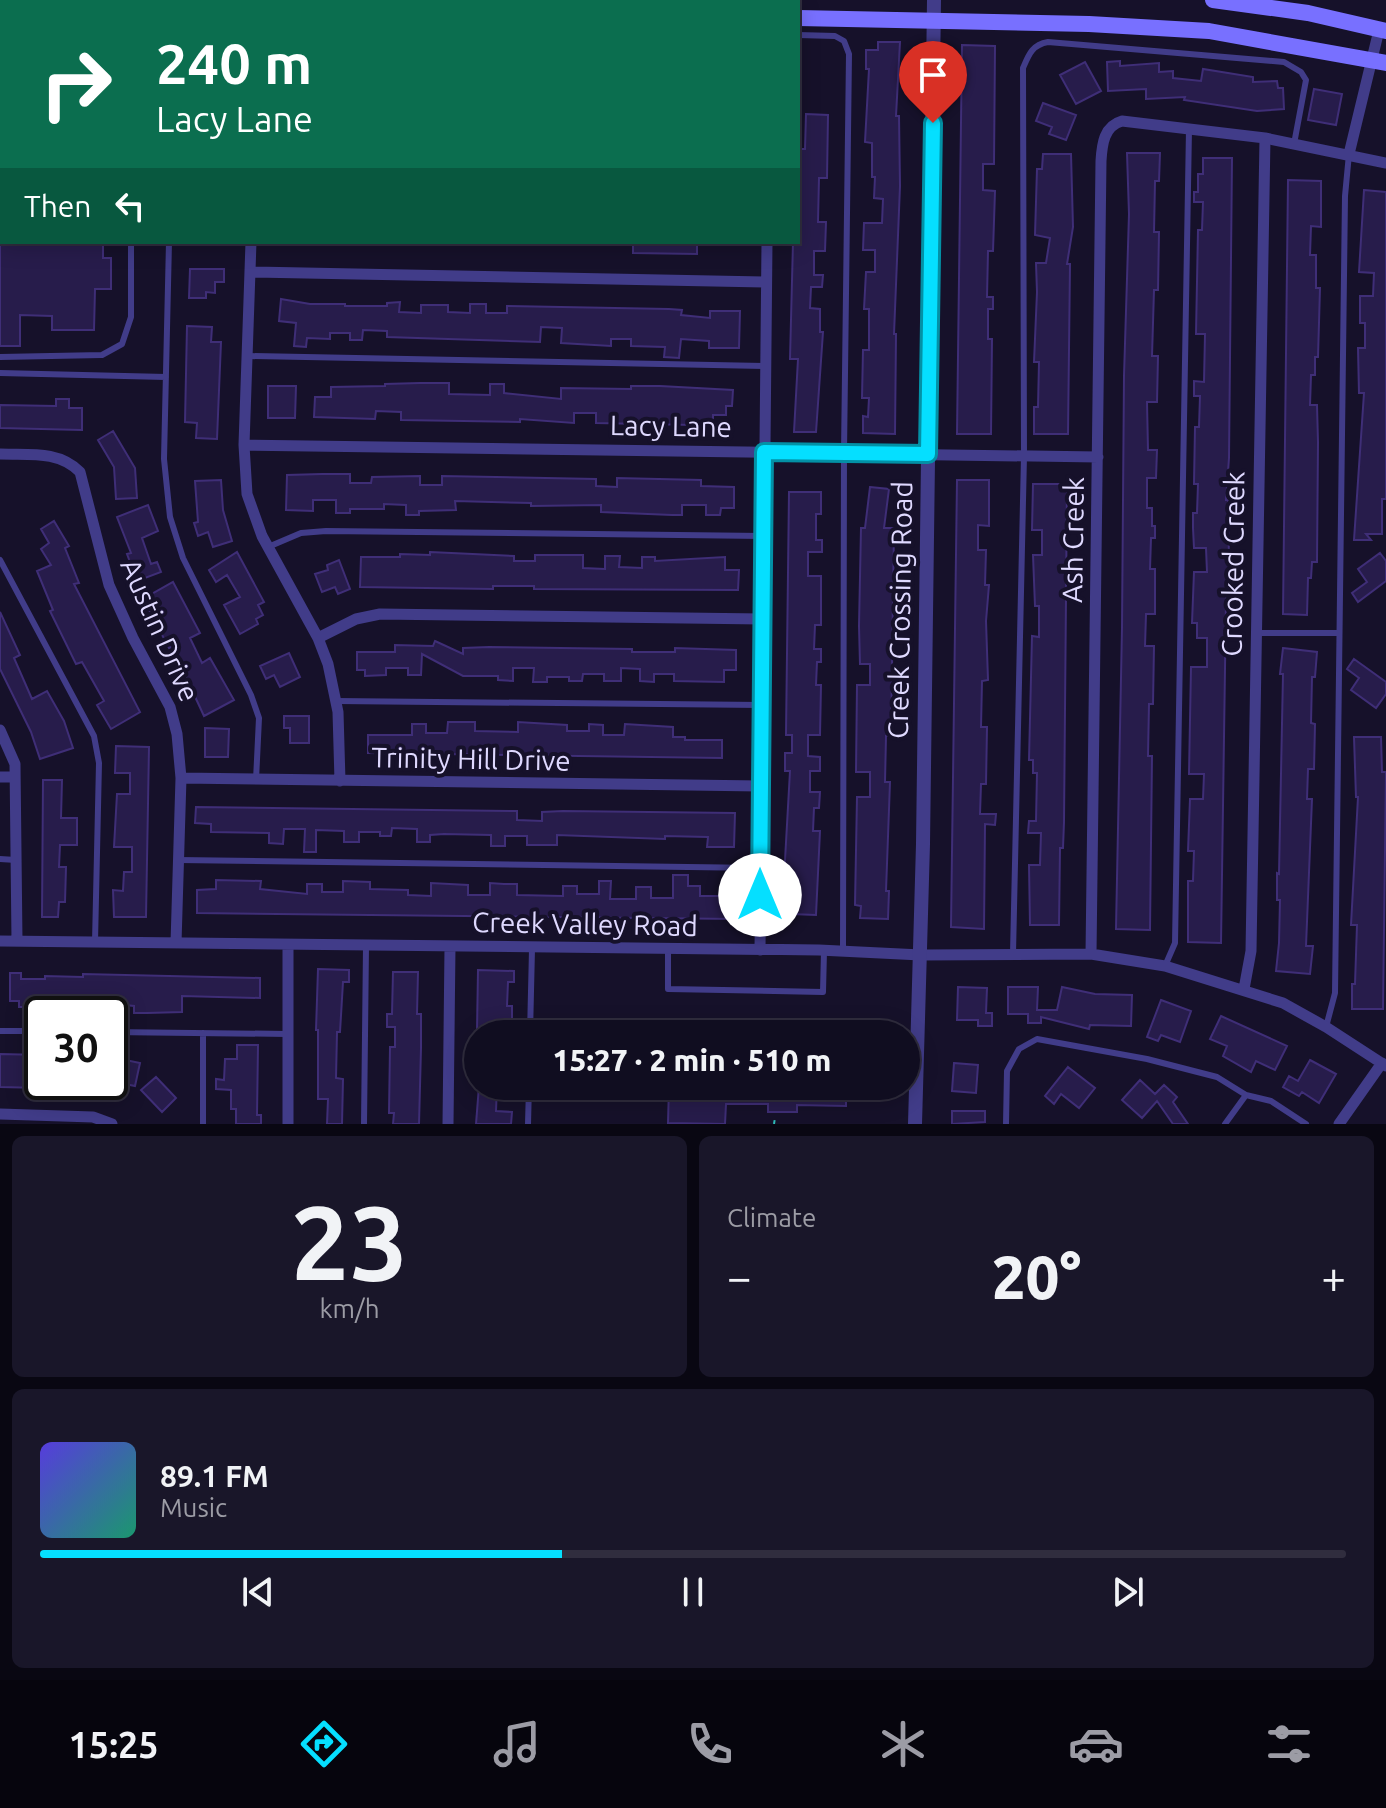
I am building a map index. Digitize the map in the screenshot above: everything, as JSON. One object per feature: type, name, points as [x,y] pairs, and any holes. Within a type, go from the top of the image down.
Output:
[{"type":"main road","points":[[1213,0],[1308,13],[1382,30]]},
{"type":"main road","points":[[800,18],[1089,24],[1209,31],[1379,61]]},
{"type":"street","name":"Creek Crossing Road","points":[[915,1124],[921,955],[934,0]]},
{"type":"street","points":[[1349,154],[1379,61],[1382,30]]},
{"type":"street","name":"Ash Creek","points":[[1091,954],[1102,146],[1110,127],[1122,121],[1189,129]]},
{"type":"street","points":[[1189,129],[1265,138],[1386,163]]},
{"type":"street","name":"Crooked Creek","points":[[1244,989],[1251,951],[1265,138]]},
{"type":"street","points":[[251,244],[244,445],[247,494],[268,547],[318,638],[332,678],[340,781]]},
{"type":"street","points":[[760,950],[767,244]]},
{"type":"street","points":[[251,272],[766,282]]},
{"type":"street","name":"Lacy Lane","points":[[244,445],[1098,457]]},
{"type":"street","name":"Austin Drive","points":[[0,454],[53,456],[72,464],[80,472],[109,585],[174,719],[181,778],[176,943]]},
{"type":"street","points":[[318,638],[356,619],[380,614],[763,619]]},
{"type":"street","points":[[0,730],[13,756],[15,777],[17,941]]},
{"type":"street","points":[[0,777],[15,777]]},
{"type":"street","name":"Trinity Hill Drive","points":[[181,778],[760,786]]},
{"type":"street","name":"Creek Valley Road","points":[[0,941],[843,951],[921,955],[1091,954],[1165,966],[1283,1003],[1384,1064]]},
{"type":"street","points":[[288,946],[288,1124]]},
{"type":"street","points":[[448,1124],[450,947]]},
{"type":"street","points":[[1339,1124],[1384,1064]]},
{"type":"street","points":[[0,1114],[40,1120],[93,1117],[112,1124]]},
{"type":"lane","points":[[800,35],[835,36],[844,41],[849,54],[843,951]]},
{"type":"lane","points":[[1013,954],[1024,456],[1023,68],[1037,44],[1048,42],[1284,62],[1301,72],[1306,80],[1294,144]]},
{"type":"lane","points":[[1165,966],[1175,943],[1189,129]]},
{"type":"lane","points":[[1326,1027],[1335,993],[1345,196],[1349,154]]},
{"type":"lane","points":[[0,357],[102,355],[122,344],[131,317],[131,244]]},
{"type":"lane","points":[[169,244],[164,459],[170,517],[183,558],[251,695],[259,718],[256,780]]},
{"type":"lane","points":[[248,356],[765,366]]},
{"type":"lane","points":[[0,373],[166,377]]},
{"type":"lane","points":[[268,547],[301,533],[326,531],[763,536]]},
{"type":"lane","points":[[0,560],[94,736],[99,763],[95,942]]},
{"type":"lane","points":[[1256,633],[1339,633]]},
{"type":"lane","points":[[336,701],[762,705]]},
{"type":"lane","points":[[0,859],[16,860]]},
{"type":"lane","points":[[178,860],[760,868]]},
{"type":"lane","points":[[364,1124],[366,946]]},
{"type":"lane","points":[[530,1020],[532,949]]},
{"type":"lane","points":[[668,950],[668,989],[823,992],[824,951]]},
{"type":"lane","points":[[0,1031],[24,1031]]},
{"type":"lane","points":[[128,1032],[288,1034]]},
{"type":"lane","points":[[203,1033],[203,1124]]},
{"type":"lane","points":[[1006,1124],[1007,1071],[1019,1049],[1037,1039],[1147,1059],[1217,1077],[1246,1095],[1271,1101],[1306,1124]]},
{"type":"lane","points":[[1225,1124],[1246,1095]]},
{"type":"lane","points":[[528,1124],[529,1100]]},
{"type":"path","points":[[774,1124],[775,1118]]},
{"type":"building","points":[[878,42],[900,42],[896,116],[899,116],[900,186],[894,334],[895,434],[863,433],[863,416],[868,417],[869,398],[862,398],[863,350],[869,350],[869,309],[864,309],[866,272],[875,272],[875,250],[863,250],[864,223],[882,223],[883,199],[874,198],[872,143],[865,142],[869,69],[866,69],[866,50],[878,50]]},
{"type":"building","points":[[962,45],[995,46],[994,164],[983,164],[983,190],[995,191],[993,251],[988,251],[987,297],[993,297],[993,309],[988,309],[988,339],[992,339],[991,434],[957,434]]},
{"type":"building","points":[[1120,61],[1120,66],[1159,63],[1159,72],[1173,71],[1173,78],[1201,81],[1203,69],[1253,77],[1253,82],[1277,81],[1278,88],[1283,88],[1284,109],[1257,111],[1184,100],[1185,97],[1146,99],[1146,89],[1108,91],[1107,62]]},
{"type":"building","points":[[1085,62],[1101,91],[1076,104],[1060,75]]},
{"type":"building","points":[[1314,89],[1342,94],[1336,125],[1308,120]]},
{"type":"building","points":[[1043,103],[1076,115],[1066,140],[1049,134],[1052,127],[1036,121]]},
{"type":"building","points":[[806,114],[828,115],[827,178],[819,178],[818,222],[826,222],[825,251],[814,251],[814,275],[823,275],[822,287],[811,287],[810,308],[820,309],[820,332],[823,332],[816,432],[794,432],[798,359],[790,359],[793,244],[800,244],[800,149],[805,149]]},
{"type":"building","points":[[1127,153],[1160,153],[1159,181],[1155,181],[1154,232],[1159,232],[1152,356],[1158,356],[1157,402],[1147,402],[1148,450],[1157,450],[1156,478],[1147,478],[1147,508],[1152,508],[1152,526],[1155,526],[1155,538],[1151,538],[1150,569],[1155,569],[1155,614],[1146,614],[1145,646],[1154,646],[1148,756],[1152,756],[1150,930],[1116,929],[1129,214]]},
{"type":"building","points":[[1043,154],[1071,154],[1073,227],[1067,264],[1070,264],[1068,434],[1034,434],[1039,362],[1034,362],[1036,263],[1046,263],[1050,238],[1035,235],[1037,169],[1042,169]]},
{"type":"building","points":[[1203,158],[1232,158],[1226,500],[1229,561],[1221,943],[1188,942],[1188,881],[1193,881],[1194,851],[1188,851],[1190,799],[1203,799],[1204,774],[1189,774],[1191,667],[1207,667],[1207,638],[1197,638],[1197,623],[1192,623],[1194,572],[1207,572],[1206,548],[1194,548],[1193,528],[1198,484],[1194,484],[1195,427],[1199,427],[1200,396],[1194,396],[1194,381],[1204,382],[1205,334],[1196,334],[1198,230],[1202,230],[1203,202],[1194,202],[1194,192],[1198,192],[1198,174],[1203,174]]},
{"type":"building","points":[[1288,180],[1321,181],[1321,227],[1311,226],[1310,255],[1316,255],[1316,288],[1320,288],[1318,357],[1315,357],[1315,375],[1311,375],[1310,405],[1317,405],[1317,562],[1312,562],[1311,578],[1308,578],[1307,615],[1283,614]]},
{"type":"building","points":[[1364,190],[1386,192],[1386,499],[1382,499],[1382,534],[1366,534],[1371,540],[1354,540],[1364,393],[1359,393],[1358,348],[1365,348],[1365,323],[1360,323],[1360,296],[1373,296],[1374,273],[1359,272]]},
{"type":"building","points":[[0,244],[103,244],[103,258],[111,258],[111,289],[95,289],[94,330],[52,330],[52,316],[20,315],[20,346],[0,346]]},
{"type":"building","points":[[633,244],[697,244],[697,254],[633,253]]},
{"type":"building","points":[[190,269],[224,269],[224,282],[215,282],[215,293],[206,292],[206,298],[189,298]]},
{"type":"building","points":[[281,299],[345,306],[387,306],[387,303],[400,302],[399,312],[421,313],[421,305],[448,305],[448,312],[470,313],[470,304],[486,304],[486,313],[507,313],[507,306],[669,309],[682,310],[681,315],[710,318],[710,311],[740,311],[739,348],[709,348],[709,341],[681,339],[679,358],[664,357],[665,347],[631,346],[631,339],[611,339],[611,346],[561,343],[562,328],[541,327],[540,342],[387,337],[387,331],[363,330],[362,340],[350,340],[350,333],[330,333],[330,339],[307,338],[306,347],[294,346],[296,323],[279,321]]},
{"type":"building","points":[[187,326],[212,327],[211,342],[221,342],[217,439],[196,438],[197,423],[185,422]]},
{"type":"building","points":[[449,383],[449,394],[490,395],[490,384],[504,384],[504,393],[561,399],[561,388],[631,389],[631,386],[660,386],[733,390],[732,406],[726,406],[726,415],[713,415],[713,424],[596,423],[596,413],[574,413],[574,423],[520,419],[520,422],[401,420],[401,412],[376,411],[375,419],[314,417],[315,397],[331,397],[331,387]]},
{"type":"building","points":[[268,386],[296,386],[295,418],[268,418]]},
{"type":"building","points":[[56,399],[69,399],[69,408],[82,408],[82,430],[0,428],[0,405],[56,406]]},
{"type":"building","points":[[113,431],[135,468],[137,498],[116,499],[114,467],[98,440]]},
{"type":"building","points":[[350,474],[350,483],[371,483],[372,477],[420,476],[420,485],[442,485],[442,476],[596,479],[596,486],[617,487],[617,478],[701,480],[701,486],[734,487],[734,508],[721,508],[720,515],[706,515],[706,505],[682,505],[682,515],[672,515],[601,512],[601,505],[531,506],[531,503],[455,501],[456,510],[419,511],[419,515],[406,515],[406,505],[384,504],[384,509],[350,509],[350,513],[336,513],[336,500],[313,500],[313,511],[286,510],[287,475]]},
{"type":"building","points":[[221,480],[223,510],[232,541],[213,547],[208,532],[198,536],[194,523],[198,522],[195,481]]},
{"type":"building","points":[[957,480],[989,480],[989,526],[978,525],[978,550],[986,550],[985,585],[989,585],[986,621],[988,680],[982,681],[981,727],[987,727],[986,784],[981,784],[980,814],[996,814],[995,825],[985,824],[984,929],[951,927]]},
{"type":"building","points":[[1033,484],[1067,484],[1064,822],[1063,848],[1060,848],[1059,925],[1030,925],[1029,865],[1040,865],[1041,833],[1028,833],[1029,821],[1036,821],[1037,773],[1033,773],[1033,760],[1029,760],[1032,636],[1039,637],[1033,555],[1042,555],[1042,530],[1032,530]]},
{"type":"building","points":[[870,487],[889,489],[884,528],[894,528],[891,736],[886,736],[885,782],[890,782],[886,891],[889,891],[888,919],[860,918],[861,906],[855,905],[857,797],[870,797],[870,772],[856,772],[857,685],[870,685],[870,664],[860,664],[859,626],[861,528],[865,528]]},
{"type":"building","points":[[789,492],[821,492],[821,514],[816,514],[816,540],[822,540],[822,552],[808,552],[808,576],[821,576],[821,625],[815,625],[814,649],[821,649],[816,685],[821,685],[820,735],[808,735],[808,756],[820,757],[820,771],[810,771],[810,792],[820,792],[819,808],[814,808],[813,831],[820,831],[816,915],[791,914],[792,878],[784,878],[790,771],[785,771],[785,753],[792,753],[792,735],[786,735]]},
{"type":"building","points":[[148,505],[158,531],[142,538],[151,564],[157,562],[161,572],[137,581],[127,554],[131,553],[117,517]]},
{"type":"building","points":[[54,521],[69,546],[65,548],[79,583],[74,584],[140,712],[111,729],[97,705],[104,701],[82,662],[76,664],[50,611],[53,610],[37,571],[51,565],[41,549],[49,543],[41,529]]},
{"type":"building","points":[[237,552],[264,602],[258,605],[263,615],[256,619],[258,624],[240,634],[224,605],[240,597],[227,575],[216,582],[209,570]]},
{"type":"building","points":[[430,552],[514,556],[514,561],[535,561],[535,555],[583,555],[583,568],[605,569],[605,556],[620,556],[619,567],[642,568],[642,557],[655,557],[655,561],[725,557],[725,570],[739,570],[738,590],[360,587],[361,557],[430,555]]},
{"type":"building","points":[[1380,553],[1386,561],[1386,581],[1358,602],[1352,593],[1367,582],[1358,569]]},
{"type":"building","points":[[339,560],[350,589],[338,594],[335,587],[322,592],[315,574],[328,570],[327,565]]},
{"type":"building","points":[[173,582],[200,633],[190,638],[202,663],[210,658],[234,700],[204,716],[172,647],[169,648],[143,599]]},
{"type":"building","points":[[0,612],[20,655],[14,658],[32,699],[47,691],[64,721],[73,748],[40,759],[31,732],[0,669]]},
{"type":"building","points":[[435,641],[463,654],[463,648],[489,647],[632,649],[632,652],[675,652],[675,648],[736,650],[736,670],[724,670],[724,682],[674,681],[674,674],[654,674],[654,682],[640,681],[640,669],[621,668],[621,681],[604,681],[604,674],[583,674],[582,681],[569,681],[569,677],[547,677],[547,682],[533,682],[534,668],[513,668],[513,681],[498,680],[498,676],[463,676],[422,654],[421,675],[408,675],[408,668],[386,668],[386,675],[365,676],[365,670],[357,670],[357,652],[395,652],[395,645],[433,646]]},
{"type":"building","points":[[1283,648],[1317,652],[1315,677],[1312,677],[1314,769],[1308,769],[1307,799],[1312,799],[1306,946],[1313,946],[1310,974],[1276,971],[1280,900],[1277,900],[1277,873]]},
{"type":"building","points":[[289,653],[300,677],[280,687],[274,675],[266,679],[260,666]]},
{"type":"building","points":[[1354,659],[1386,682],[1386,694],[1376,708],[1351,690],[1359,678],[1347,669]]},
{"type":"building","points":[[284,716],[309,716],[309,743],[290,743],[290,728],[284,728]]},
{"type":"building","points":[[448,722],[475,722],[475,731],[518,732],[518,722],[567,725],[567,731],[589,731],[589,724],[603,725],[603,735],[624,735],[625,724],[673,727],[673,737],[722,740],[722,758],[368,753],[368,735],[412,735],[412,724],[426,724],[426,733],[447,733]]},
{"type":"building","points":[[205,728],[229,729],[228,757],[205,757]]},
{"type":"building","points":[[1354,737],[1381,737],[1382,772],[1386,772],[1383,1009],[1352,1009],[1357,925],[1351,925],[1358,797]]},
{"type":"building","points":[[116,746],[149,747],[146,917],[114,917],[113,890],[123,891],[124,872],[132,872],[132,847],[114,847],[117,794],[130,794],[130,773],[115,773]]},
{"type":"building","points":[[43,780],[62,780],[61,818],[77,818],[77,845],[60,845],[59,867],[66,867],[65,902],[59,902],[58,917],[42,917]]},
{"type":"building","points":[[196,807],[517,811],[517,820],[542,821],[542,812],[563,811],[735,813],[734,847],[707,847],[708,837],[665,836],[665,839],[557,835],[557,845],[527,845],[527,836],[505,836],[505,846],[491,846],[491,835],[444,834],[430,835],[430,842],[417,842],[417,829],[392,828],[391,836],[380,836],[380,832],[359,832],[359,842],[344,842],[344,831],[316,830],[316,852],[304,852],[305,829],[284,829],[283,844],[269,843],[269,833],[211,832],[211,824],[195,823]]},
{"type":"building","points":[[673,875],[688,875],[688,886],[700,886],[700,896],[731,896],[731,902],[737,902],[737,919],[197,913],[197,890],[216,889],[216,880],[261,881],[260,889],[307,894],[307,884],[322,884],[322,892],[343,892],[343,881],[370,882],[370,889],[408,890],[408,895],[431,896],[431,883],[468,885],[468,895],[490,895],[490,883],[517,884],[517,895],[563,896],[563,886],[577,886],[577,894],[599,894],[599,881],[611,881],[610,899],[636,899],[636,887],[651,887],[651,898],[673,898]]},
{"type":"building","points":[[318,969],[349,970],[349,982],[343,982],[340,1032],[337,1032],[336,1078],[343,1079],[342,1124],[327,1124],[328,1099],[318,1099]]},
{"type":"building","points":[[478,970],[514,971],[514,982],[508,982],[507,1006],[512,1006],[512,1020],[477,1020]]},
{"type":"building","points":[[393,972],[418,972],[417,1014],[421,1014],[419,1124],[393,1124],[394,1113],[389,1113],[390,1047],[395,1047],[395,1027],[387,1027],[387,1014],[392,1014]]},
{"type":"building","points":[[10,973],[21,973],[21,979],[83,977],[83,974],[260,978],[260,998],[182,996],[182,1012],[134,1013],[134,1006],[128,1005],[128,996],[24,996],[24,1007],[19,1007],[19,1001],[10,1001]]},
{"type":"building","points":[[958,987],[987,988],[986,1013],[992,1013],[992,1026],[978,1026],[978,1020],[957,1020]]},
{"type":"building","points":[[1008,987],[1038,987],[1037,1010],[1057,1010],[1062,987],[1095,994],[1132,995],[1131,1026],[1090,1025],[1089,1029],[1041,1017],[1041,1023],[1028,1023],[1028,1014],[1008,1014]]},
{"type":"building","points":[[1161,1000],[1191,1011],[1180,1042],[1161,1035],[1158,1041],[1147,1037]]},
{"type":"building","points":[[1221,1016],[1287,1046],[1275,1070],[1256,1061],[1251,1072],[1223,1056],[1227,1046],[1210,1039]]},
{"type":"building","points":[[237,1045],[258,1045],[257,1115],[261,1115],[261,1124],[236,1124],[236,1109],[231,1109],[231,1090],[216,1089],[216,1079],[224,1080],[225,1059],[237,1059]]},
{"type":"building","points":[[0,1054],[24,1055],[24,1088],[0,1087]]},
{"type":"building","points":[[1310,1060],[1336,1074],[1319,1103],[1302,1092],[1299,1096],[1283,1087],[1289,1076],[1298,1081]]},
{"type":"building","points":[[128,1061],[140,1063],[135,1086],[128,1085]]},
{"type":"building","points":[[954,1063],[978,1065],[976,1093],[952,1091]]},
{"type":"building","points":[[1068,1067],[1095,1088],[1079,1108],[1061,1094],[1054,1104],[1045,1096]]},
{"type":"building","points":[[156,1077],[176,1098],[162,1112],[141,1090]]},
{"type":"building","points":[[1140,1080],[1155,1094],[1164,1085],[1177,1097],[1173,1102],[1188,1124],[1173,1124],[1157,1101],[1142,1118],[1122,1100]]},
{"type":"building","points":[[478,1100],[496,1100],[496,1111],[512,1112],[511,1124],[476,1124]]},
{"type":"building","points":[[669,1100],[846,1100],[846,1106],[797,1105],[797,1112],[768,1112],[768,1104],[726,1104],[725,1124],[668,1123]]},
{"type":"building","points":[[952,1111],[985,1111],[985,1122],[952,1124]]},
{"type":"route","points":[[760,895],[764,452],[928,454],[933,123]]}]
